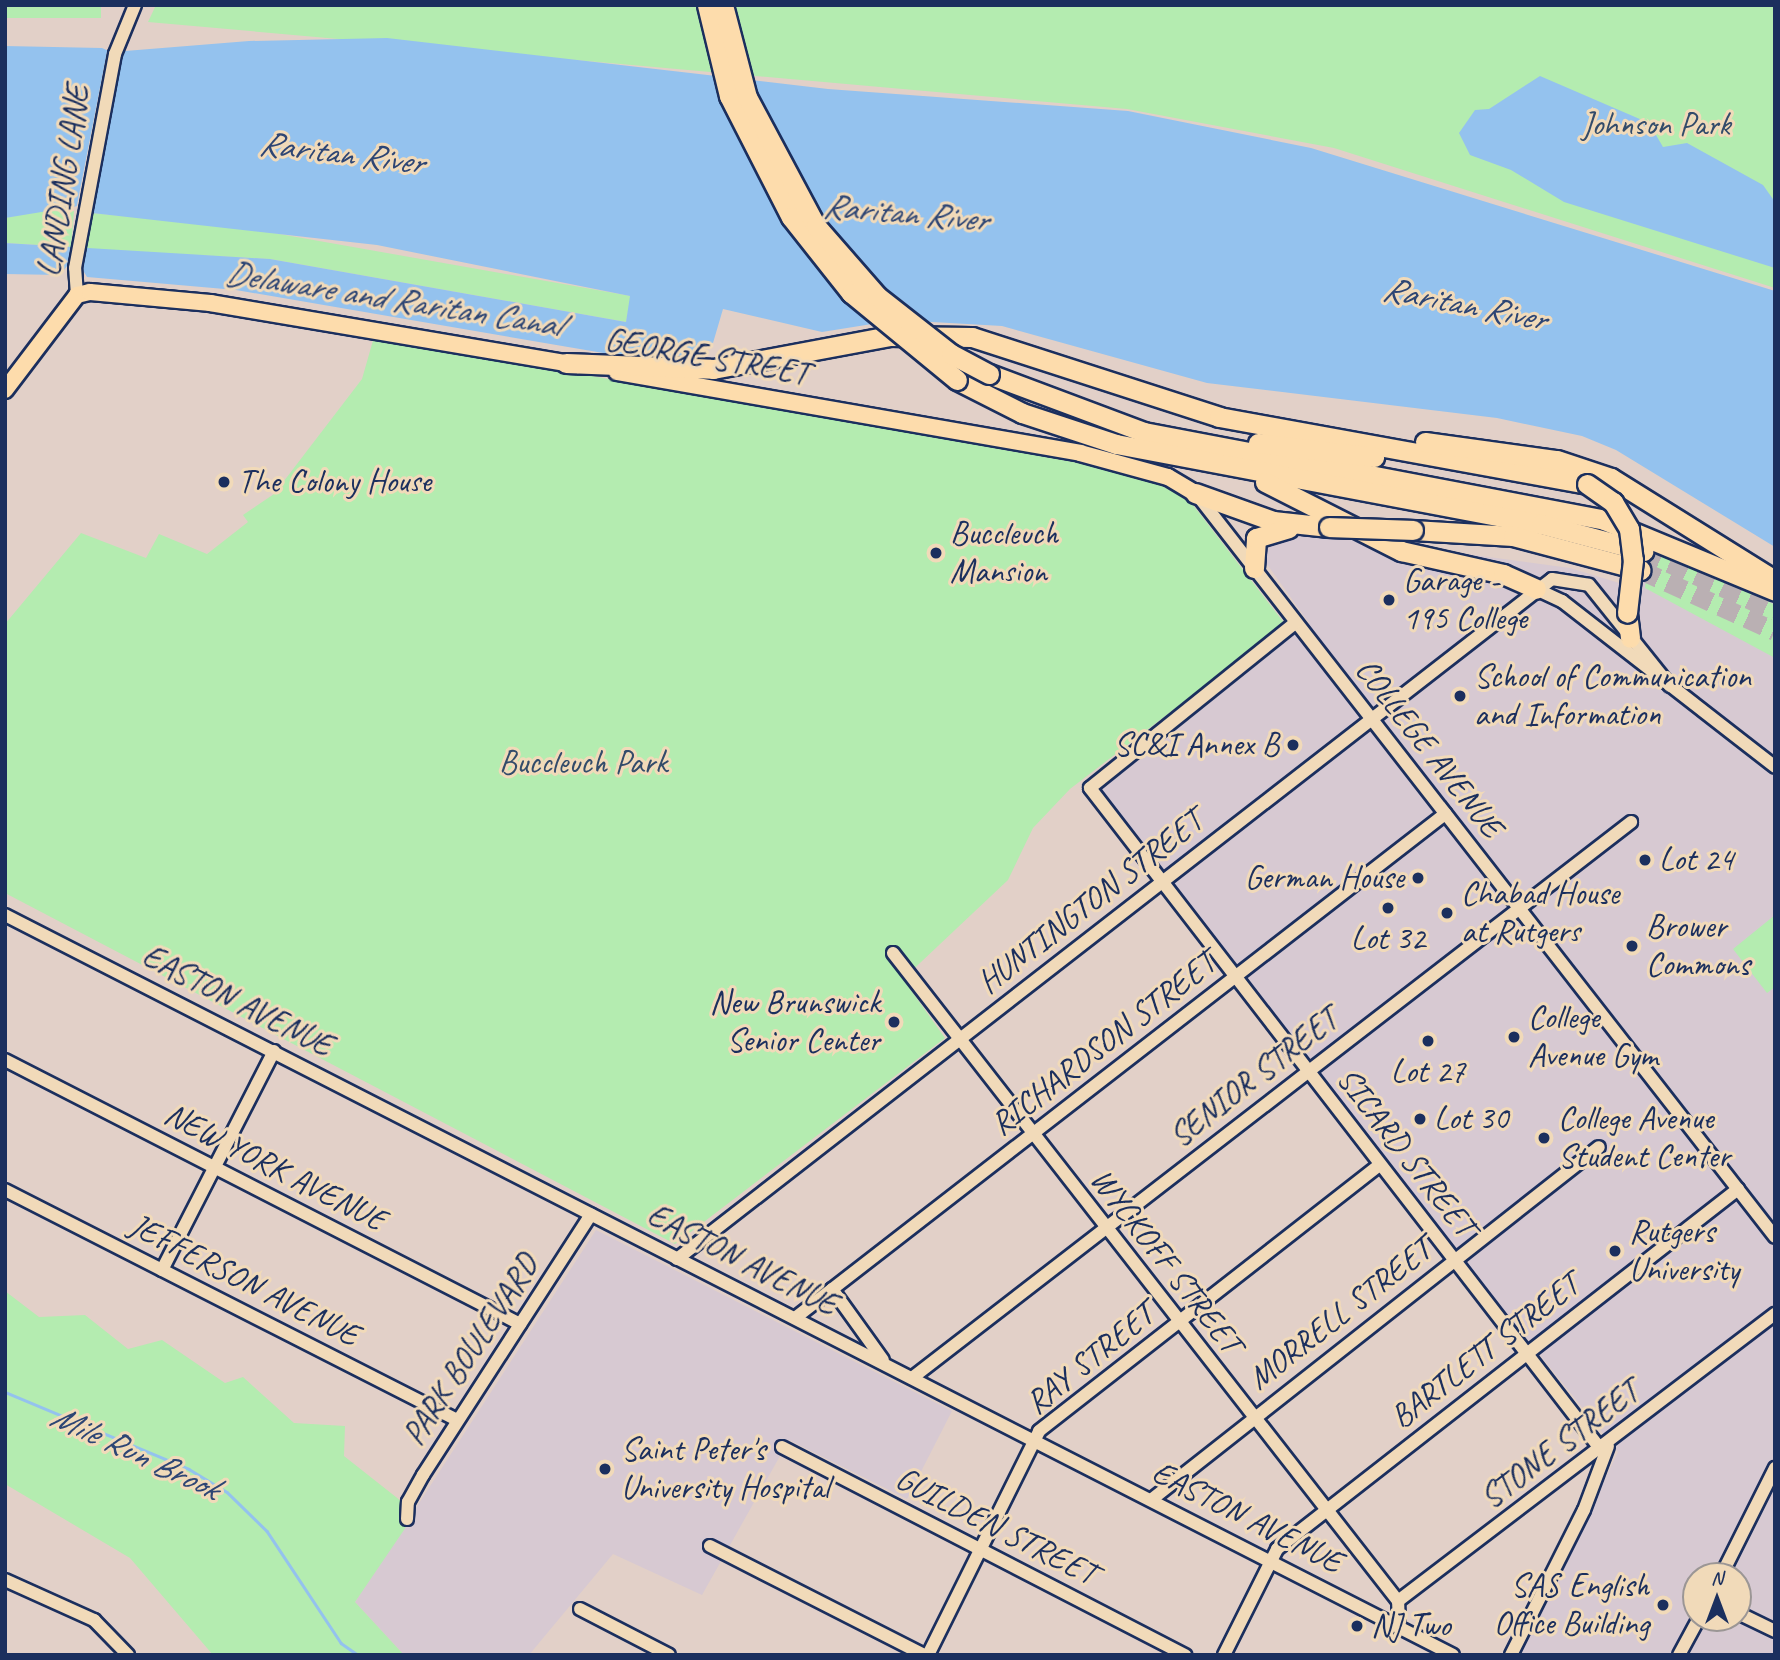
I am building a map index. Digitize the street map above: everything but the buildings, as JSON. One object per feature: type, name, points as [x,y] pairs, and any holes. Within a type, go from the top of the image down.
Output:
[{"type":"highway","points":[[707,5],[729,96],[791,217],[851,293],[957,380],[1062,429],[1218,466],[1541,524],[1642,561],[1513,536],[1297,526],[1195,493]]},
{"type":"highway","points":[[723,5],[747,97],[817,226],[877,296],[951,354],[989,374],[1082,414],[1206,446],[1604,520],[1775,591]]},
{"type":"highway","points":[[566,363],[713,369],[933,333],[1001,345],[1219,417],[1587,484],[1614,502],[1629,529],[1633,560],[1627,613],[1629,638]]},
{"type":"highway","points":[[1082,414],[1210,437],[1504,469]]},
{"type":"highway","points":[[1219,417],[1557,460],[1642,494],[1775,581]]},
{"type":"highway","points":[[1218,466],[1280,488],[1401,551],[1503,574],[1536,589]]},
{"type":"highway","points":[[1254,568],[1256,538],[1297,526]]},
{"type":"main road","name":"GEORGE STREET","points":[[77,295],[210,303],[1080,453],[1168,477],[1195,493]]},
{"type":"main road","name":"LANDING LANE","points":[[5,390],[77,295]]},
{"type":"street","name":"LANDING LANE","points":[[77,295],[75,268],[83,217],[116,54],[135,5]]},
{"type":"street","name":"COLLEGE AVENUE","points":[[1195,493],[1775,1237]]},
{"type":"street","points":[[1536,589],[1552,579],[1581,580],[1670,686]]},
{"type":"street","points":[[1536,589],[1562,601],[1775,767]]},
{"type":"street","name":"HUNTINGTON STREET","points":[[677,1259],[1536,589]]},
{"type":"street","name":"SICARD STREET","points":[[1296,623],[1090,788],[1380,1165],[1605,1448]]},
{"type":"street","name":"RICHARDSON STREET","points":[[795,1318],[1445,814]]},
{"type":"street","name":"SENIOR STREET","points":[[912,1378],[1631,822]]},
{"type":"street","name":"EASTON AVENUE","points":[[5,915],[1452,1655]]},
{"type":"street","name":"WYCKOFF STREET","points":[[893,953],[1031,1135],[1398,1601]]},
{"type":"street","points":[[162,1270],[274,1051]]},
{"type":"street","name":"NEW YORK AVENUE","points":[[5,1060],[520,1324]]},
{"type":"street","name":"MORRELL STREET","points":[[1151,1500],[1599,1147]]},
{"type":"street","name":"RAY STREET","points":[[1034,1441],[1380,1165]]},
{"type":"street","name":"BARTLETT STREET","points":[[1271,1561],[1325,1510],[1738,1189]]},
{"type":"street","name":"JEFFERSON AVENUE","points":[[5,1190],[457,1420]]},
{"type":"street","name":"PARK BOULEVARD","points":[[407,1519],[408,1502],[457,1420],[591,1214]]},
{"type":"street","points":[[832,1289],[888,1366]]},
{"type":"street","name":"STONE STREET","points":[[1398,1601],[1605,1448],[1775,1314]]},
{"type":"street","points":[[710,1546],[926,1655],[1034,1441]]},
{"type":"street","name":"GUILDEN STREET","points":[[782,1447],[1185,1655]]},
{"type":"street","points":[[1511,1655],[1584,1510],[1605,1448]]},
{"type":"street","points":[[1728,1562],[1775,1468]]},
{"type":"street","points":[[1224,1655],[1271,1561]]},
{"type":"street","points":[[5,1580],[94,1620],[128,1655]]},
{"type":"street","points":[[1398,1601],[1399,1627]]},
{"type":"street","points":[[580,1609],[668,1655]]},
{"type":"street","points":[[1752,1620],[1775,1631]]},
{"type":"street","points":[[1679,1655],[1691,1632]]},
{"type":"shaded area","name":"Rutgers University","points":[[1293,531],[1570,568],[1639,589],[1645,533],[1775,591],[1775,1655],[1520,1655],[1618,1452],[1089,795],[1309,623],[1256,549]]},
{"type":"shaded area","name":"Saint Peter's University Hospital","points":[[596,1230],[952,1411],[907,1499],[789,1440],[702,1595],[613,1554],[529,1655],[404,1655],[355,1602]]},
{"type":"green space","points":[[5,5],[101,5],[101,18],[5,18]]},
{"type":"green space","name":"Johnson Park","points":[[156,5],[1775,5],[1775,288],[1334,148],[1127,109],[148,22]]},
{"type":"green space","points":[[37,211],[74,211],[71,247],[5,243],[5,218]]},
{"type":"green space","points":[[92,213],[245,228],[631,296],[626,322],[270,259],[84,249]]},
{"type":"green space","name":"Buccleuch Park","points":[[374,337],[1140,474],[1190,501],[1285,624],[1070,789],[1033,828],[1008,880],[903,979],[945,1038],[675,1244],[5,893],[5,624],[81,533],[146,558],[159,534],[207,554],[248,522],[243,515],[274,494],[362,379]]},
{"type":"green space","points":[[1650,543],[1775,605],[1775,658],[1645,588]]},
{"type":"green space","points":[[1775,915],[1775,987],[1767,993],[1733,949]]},
{"type":"green space","points":[[5,1291],[39,1317],[85,1315],[128,1349],[162,1340],[225,1383],[243,1377],[294,1423],[345,1426],[344,1456],[401,1501],[406,1527],[355,1602],[404,1655],[213,1655],[130,1558],[5,1484]]},
{"type":"water","points":[[387,38],[828,89],[1128,111],[1311,148],[1775,291],[1775,547],[1616,450],[1582,436],[1497,418],[1207,383],[1002,326],[897,320],[822,332],[723,309],[713,343],[705,343],[700,361],[689,361],[615,355],[236,290],[87,277],[81,267],[67,266],[60,275],[5,274],[5,243],[270,259],[626,322],[630,296],[377,245],[92,213],[78,206],[5,218],[5,46],[102,48],[122,57],[125,51],[249,41]]},
{"type":"water","points":[[1540,76],[1649,123],[1663,147],[1687,143],[1763,185],[1775,202],[1775,268],[1564,202],[1511,170],[1470,155],[1459,133],[1475,110],[1489,109]]},
{"type":"pier","points":[[107,52],[121,55],[89,216],[79,210],[75,215]]},
{"type":"waterway","name":"Mile Run Brook","points":[[5,1392],[189,1469],[227,1492],[267,1531],[341,1643],[358,1655]]},
{"type":"tunnel","points":[[1643,551],[1775,611]]},
{"type":"tunnel","points":[[1641,570],[1775,631]]},
{"type":"place","name":"The Colony House","points":[[224,482]]},
{"type":"place","name":"Buccleuch Mansion","points":[[936,553]]},
{"type":"place","name":"Garage - 195 College","points":[[1389,600]]},
{"type":"place","name":"School of Communication and Information","points":[[1460,696]]},
{"type":"place","name":"SC&I Annex B","points":[[1293,745]]},
{"type":"place","name":"Lot 24","points":[[1645,860]]},
{"type":"place","name":"German House","points":[[1418,878]]},
{"type":"place","name":"Lot 32","points":[[1388,908]]},
{"type":"place","name":"Chabad House at Rutgers","points":[[1447,913]]},
{"type":"place","name":"Brower Commons","points":[[1632,946]]},
{"type":"place","name":"New Brunswick Senior Center","points":[[894,1022]]},
{"type":"place","name":"College Avenue Gym","points":[[1514,1037]]},
{"type":"place","name":"Lot 27","points":[[1428,1041]]},
{"type":"place","name":"Lot 30","points":[[1420,1119]]},
{"type":"place","name":"College Avenue Student Center","points":[[1544,1138]]},
{"type":"place","name":"Rutgers University","points":[[1615,1251]]},
{"type":"place","name":"Saint Peter's University Hospital","points":[[605,1469]]},
{"type":"place","name":"SAS English Office Building","points":[[1663,1605]]},
{"type":"place","name":"NJ Two","points":[[1357,1626]]},
{"type":"water label","name":"Raritan River","points":[[341,153]]},
{"type":"water label","name":"Raritan River","points":[[905,213]]},
{"type":"water label","name":"Delaware and Raritan Canal","points":[[393,299]]},
{"type":"water label","name":"Raritan River","points":[[1464,304]]}]
